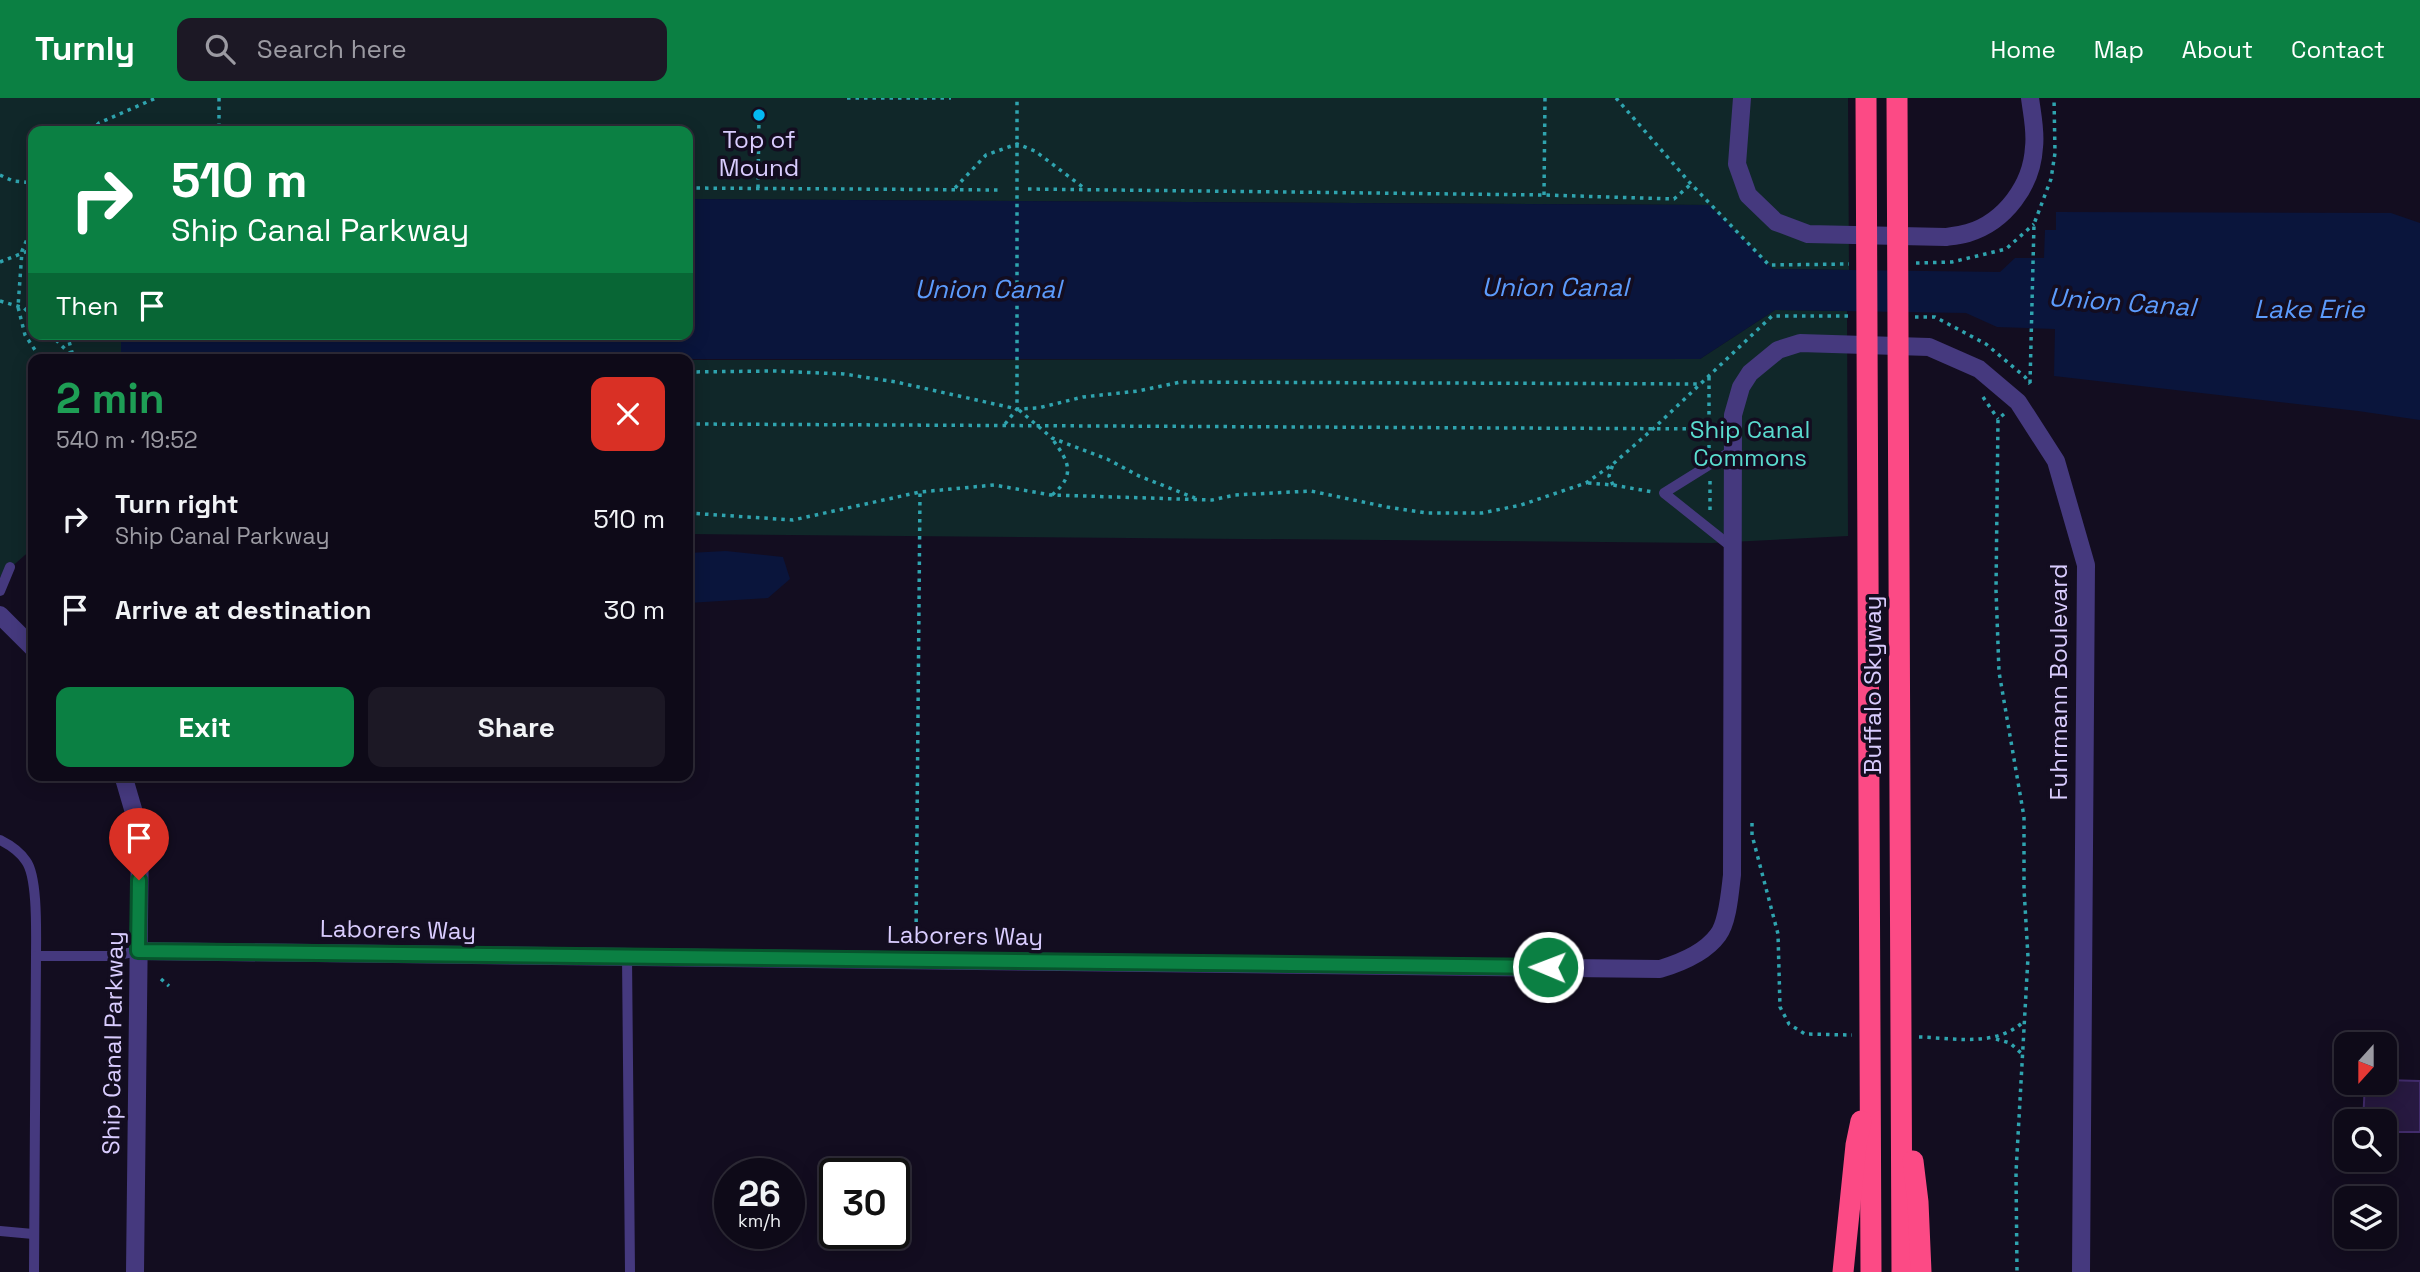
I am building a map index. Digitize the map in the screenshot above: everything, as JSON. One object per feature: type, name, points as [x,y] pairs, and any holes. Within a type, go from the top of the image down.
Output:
[{"type":"highway","name":"Buffalo Skyway","points":[[1867,98],[1871,1272]]},
{"type":"highway","name":"Buffalo Skyway","points":[[1897,98],[1902,1272]]},
{"type":"highway","points":[[1843,1272],[1856,1144],[1870,1078]]},
{"type":"highway","points":[[1902,1079],[1918,1202],[1921,1272]]},
{"type":"street","points":[[1742,98],[1737,164],[1748,195],[1776,222],[1808,234],[1886,236],[1957,235],[1968,233],[1995,219],[2020,191],[2033,161],[2035,144],[2030,98]]},
{"type":"street","name":"Fuhrmann Boulevard","points":[[1732,875],[1733,415],[1741,387],[1751,373],[1778,350],[1800,343],[1929,347],[1979,369],[2018,402],[2056,461],[2086,565],[2081,1272]]},
{"type":"street","points":[[0,615],[28,643]]},
{"type":"street","name":"Ship Canal Parkway","points":[[126,781],[139,833],[135,1272]]},
{"type":"street","name":"Laborers Way","points":[[138,951],[1660,969],[1698,952],[1719,934],[1728,908],[1732,875]]},
{"type":"lane","points":[[1733,450],[1664,493],[1733,549]]},
{"type":"lane","points":[[0,591],[10,567]]},
{"type":"lane","points":[[0,840],[10,845],[28,862],[33,885],[36,957],[34,1272]]},
{"type":"lane","points":[[36,957],[113,956],[138,951]]},
{"type":"lane","points":[[627,957],[629,1272]]},
{"type":"lane","points":[[0,1231],[33,1234]]},
{"type":"path","points":[[96,126],[156,98]]},
{"type":"path","points":[[219,98],[219,126]]},
{"type":"path","points":[[847,98],[951,98]]},
{"type":"path","points":[[1005,425],[1017,409],[1017,98]]},
{"type":"path","points":[[1544,195],[1545,98]]},
{"type":"path","points":[[1616,98],[1691,184],[1769,265]]},
{"type":"path","points":[[758,188],[759,115]]},
{"type":"path","points":[[956,188],[986,155],[1017,144],[1035,151],[1084,188]]},
{"type":"path","points":[[0,175],[13,181],[28,182]]},
{"type":"path","points":[[1028,189],[1544,195],[1674,200],[1691,184]]},
{"type":"path","points":[[693,188],[1000,190]]},
{"type":"path","points":[[28,238],[21,255],[18,307],[28,340]]},
{"type":"path","points":[[2030,392],[2033,245]]},
{"type":"path","points":[[0,262],[28,252]]},
{"type":"path","points":[[0,301],[28,313]]},
{"type":"path","points":[[1935,317],[1986,344],[2030,384]]},
{"type":"path","points":[[56,340],[70,354]]},
{"type":"path","points":[[693,372],[844,374],[896,382],[1017,409],[1038,408],[1083,397],[1138,391],[1181,382],[1699,384],[1613,464],[1586,483],[1521,505],[1482,513],[1427,513],[1387,508],[1311,491],[1276,491],[1212,500],[1051,495],[993,485],[920,492],[793,520],[693,513]]},
{"type":"path","points":[[1975,390],[1998,419],[1996,590],[1999,672],[2024,817],[2028,957],[2016,1172],[2017,1272]]},
{"type":"path","points":[[1017,409],[1052,438],[1068,461],[1069,470],[1062,486],[1051,495]]},
{"type":"path","points":[[1998,419],[2006,413]]},
{"type":"path","points":[[693,424],[1709,428]]},
{"type":"path","points":[[1052,438],[1200,499]]},
{"type":"path","points":[[1613,464],[1609,476],[1613,485]]},
{"type":"path","points":[[1586,483],[1654,492]]},
{"type":"path","points":[[916,939],[920,492]]},
{"type":"path","points":[[1752,822],[1752,835],[1778,934],[1780,1007],[1789,1024],[1805,1034],[1859,1035]]},
{"type":"path","points":[[161,979],[169,986]]},
{"type":"path","points":[[1994,1039],[2010,1033],[2023,1022]]},
{"type":"path","points":[[1913,1037],[1994,1039],[2010,1043],[2021,1053]]},
{"type":"green space","points":[[0,98],[1848,98],[1849,270],[1773,269],[1708,205],[693,199],[693,126],[28,126],[28,340],[121,340],[121,354],[28,354],[28,552],[0,577]]},
{"type":"green space","name":"Ship Canal Commons","points":[[1775,310],[1847,311],[1848,536],[1711,543],[693,534],[693,360],[1700,359]]},
{"type":"water","name":"Lake Erie","points":[[693,199],[1709,205],[1773,269],[2000,272],[2015,258],[2044,258],[2045,230],[2056,230],[2056,212],[2391,213],[2420,223],[2420,420],[2054,376],[2055,329],[1997,327],[1966,313],[1775,310],[1700,359],[693,359],[693,354],[121,354],[121,340],[693,340]]},
{"type":"water","points":[[726,551],[783,557],[790,579],[768,598],[693,603],[693,553]]},
{"type":"building","points":[[2398,1080],[2420,1081],[2420,1132],[2397,1132],[2397,1109],[2364,1109],[2364,1096],[2398,1096]]},
{"type":"place","name":"Top of Mound","points":[[759,115]]},
{"type":"route","points":[[139,880],[138,951],[1548,967]]},
{"type":"water label","name":"Union Canal","points":[[1555,287]]},
{"type":"water label","name":"Union Canal","points":[[988,289]]},
{"type":"water label","name":"Union Canal","points":[[2122,302]]}]
